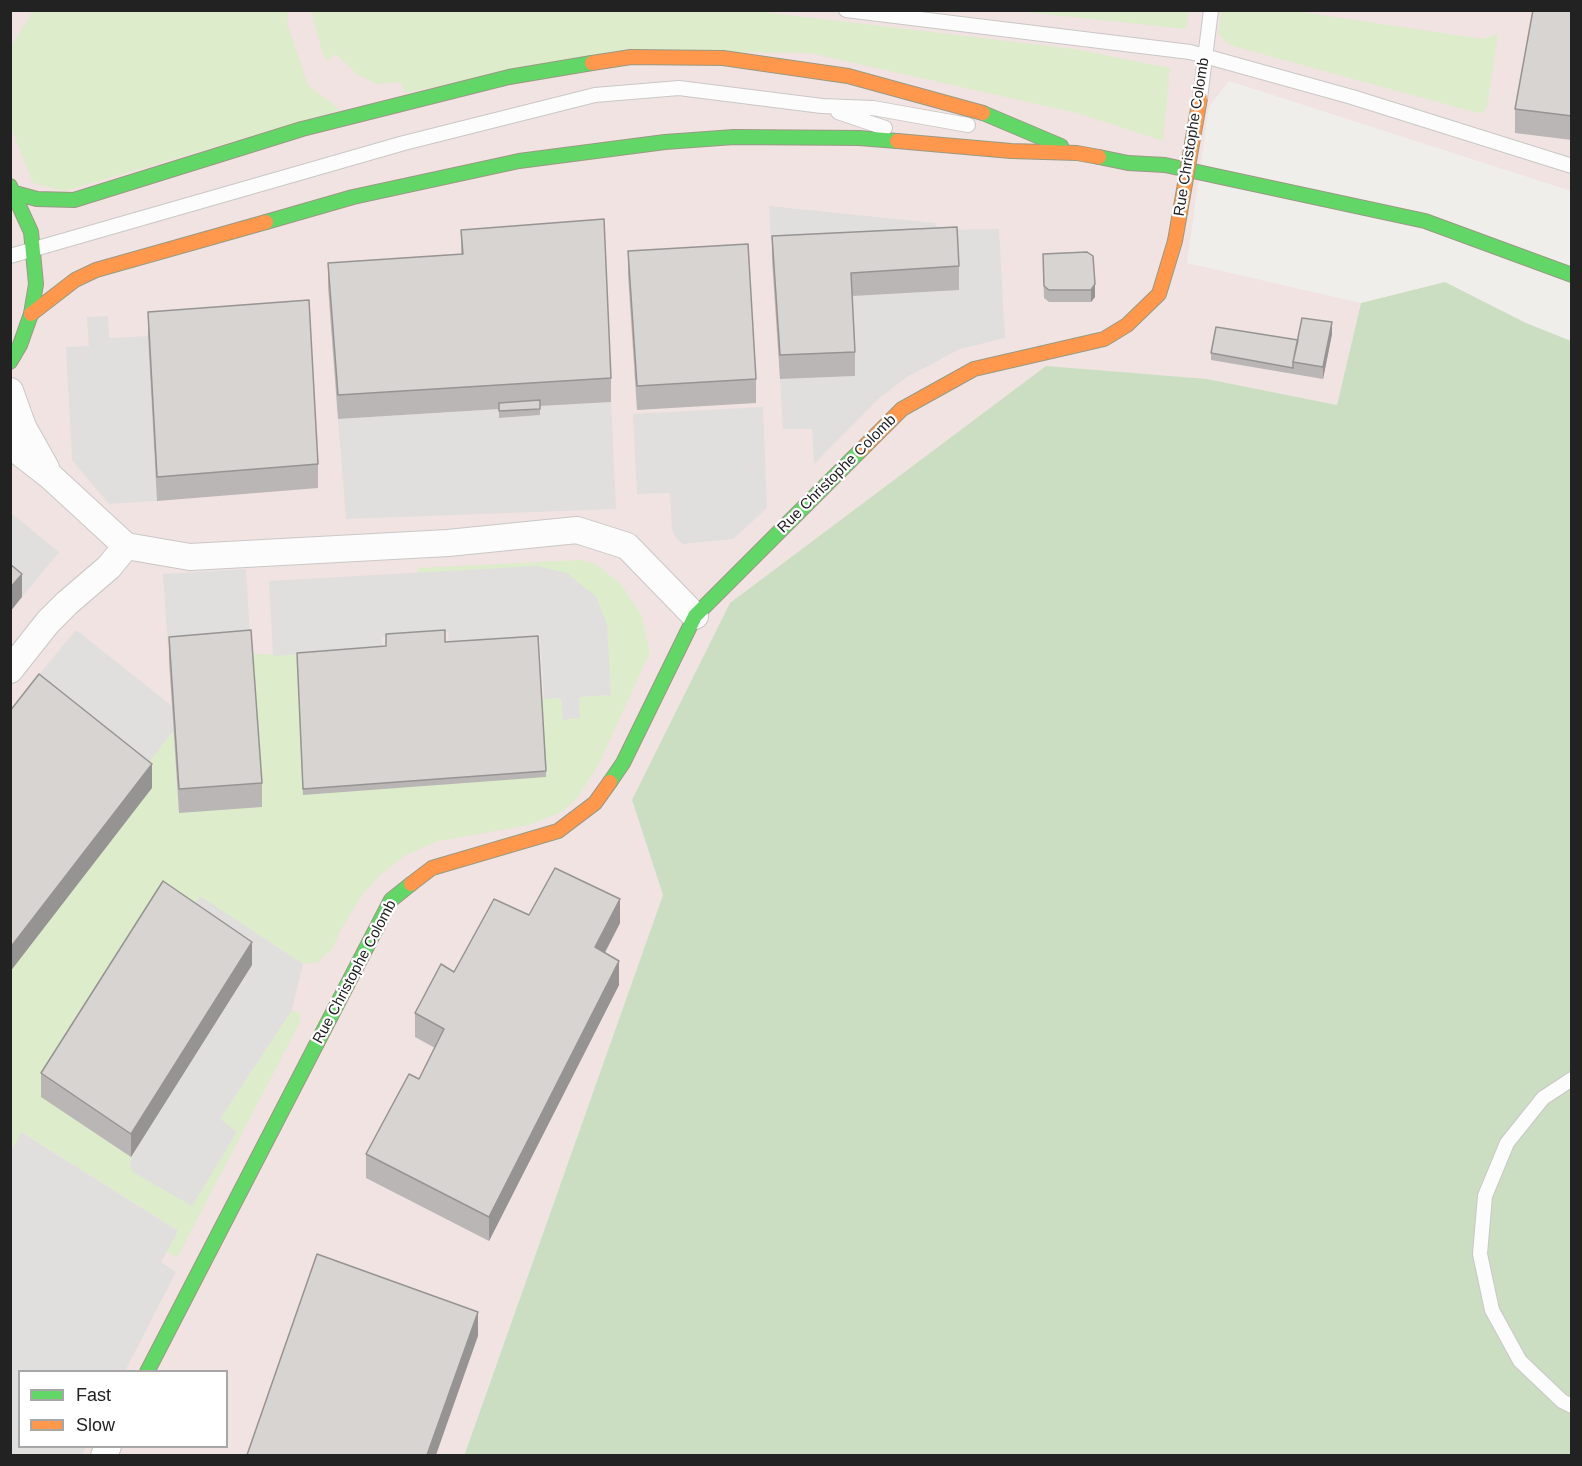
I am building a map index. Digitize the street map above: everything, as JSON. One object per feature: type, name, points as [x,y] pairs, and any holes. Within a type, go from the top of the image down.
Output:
[{"type":"main road","points":[[13,190],[37,199],[74,200],[302,129],[509,77],[631,57],[723,58],[848,76],[978,111],[1037,134],[1077,153]]},
{"type":"main road","name":"Rue Christophe Colomb","points":[[148,1370],[391,900],[432,868],[558,831],[595,803],[623,763],[695,615],[902,409],[974,369],[1104,339],[1127,325],[1159,294],[1175,241],[1200,98]]},
{"type":"main road","points":[[32,314],[75,280],[96,270],[353,197],[519,161],[665,141],[734,137],[859,138],[1077,153],[1128,163],[1166,165],[1425,221],[1572,275]]},
{"type":"main road","points":[[10,362],[20,345],[32,314],[36,284],[34,250],[24,212],[13,190]]},
{"type":"street","points":[[10,391],[23,427],[50,476]]},
{"type":"street","points":[[10,445],[50,476],[126,546],[190,557],[448,543],[577,530],[627,546],[695,615]]},
{"type":"street","points":[[10,670],[48,622],[109,567],[126,546]]},
{"type":"lane","points":[[846,10],[1190,52],[1352,97],[1572,166]]},
{"type":"lane","name":"Rue Christophe Colomb","points":[[1200,98],[1211,10]]},
{"type":"lane","points":[[10,256],[381,149],[595,95],[679,88],[822,106],[873,108],[996,131],[1037,134]]},
{"type":"lane","points":[[822,106],[918,143]]},
{"type":"lane","points":[[1572,1078],[1543,1098],[1506,1143],[1485,1196],[1480,1254],[1492,1310],[1520,1361],[1567,1403],[1572,1414]]},
{"type":"shaded area","points":[[10,11],[1571,11],[1571,191],[1229,81],[1209,107],[1187,263],[1361,303],[1337,405],[1207,379],[632,800],[663,895],[464,1455],[11,1455]]},
{"type":"shaded area","points":[[769,206],[935,223],[938,230],[999,229],[1005,338],[960,349],[907,377],[878,399],[814,464],[812,429],[783,429],[780,379],[855,376],[772,260]]},
{"type":"shaded area","points":[[108,316],[109,338],[148,336],[157,501],[109,504],[72,460],[66,347],[89,346],[87,317]]},
{"type":"shaded area","points":[[611,402],[616,509],[346,519],[338,419],[499,409],[499,418],[540,415],[540,406]]},
{"type":"shaded area","points":[[763,407],[767,508],[733,539],[683,544],[676,538],[672,529],[670,493],[637,494],[633,414]]},
{"type":"shaded area","points":[[10,512],[59,552],[22,597],[11,588]]},
{"type":"shaded area","points":[[537,566],[567,573],[596,597],[607,624],[611,695],[579,697],[580,718],[563,720],[561,698],[544,699],[540,639],[449,644],[448,632],[382,637],[383,649],[273,656],[269,581]]},
{"type":"shaded area","points":[[246,569],[251,654],[169,661],[163,574]]},
{"type":"shaded area","points":[[76,630],[172,706],[173,731],[138,776],[27,689]]},
{"type":"shaded area","points":[[200,896],[303,964],[292,1010],[220,1119],[237,1132],[192,1206],[133,1172],[130,1164],[131,1157],[252,966],[184,919]]},
{"type":"shaded area","points":[[21,1132],[178,1231],[161,1262],[176,1272],[126,1370],[18,1370],[18,1448],[86,1448],[82,1455],[11,1455],[10,1147],[13,1148]]},
{"type":"green space","points":[[747,10],[1074,49],[1170,68],[1163,141],[1077,113],[810,53],[616,51],[404,93],[401,82],[377,84],[358,75],[336,54],[327,61],[311,11]]},
{"type":"green space","points":[[33,11],[287,11],[288,26],[308,85],[340,110],[65,191],[33,183],[10,125],[10,48]]},
{"type":"green space","points":[[1016,11],[1189,11],[1186,29]]},
{"type":"green space","points":[[1222,11],[1294,11],[1483,39],[1498,34],[1487,107],[1484,112],[1478,113],[1229,45],[1218,33]]},
{"type":"green space","points":[[1445,282],[1526,323],[1571,341],[1571,1455],[464,1456],[663,895],[632,800],[730,603],[1046,366],[1207,379],[1337,405],[1361,303]]},
{"type":"green space","points":[[581,560],[595,564],[620,583],[641,614],[650,652],[597,768],[577,798],[563,811],[529,825],[438,841],[404,856],[379,876],[363,894],[341,929],[333,948],[318,962],[303,964],[200,897],[41,1096],[131,1157],[130,1164],[237,1132],[220,1119],[292,1010],[299,1013],[301,1020],[177,1258],[166,1251],[177,1230],[22,1132],[13,1148],[11,1147],[10,972],[152,788],[138,776],[173,731],[179,813],[251,654],[297,655],[304,795],[541,699],[561,698],[563,719],[580,718],[579,697],[611,695],[607,624],[419,592],[418,568]]},
{"type":"building","points":[[1533,10],[1572,10],[1572,116],[1515,109]]},
{"type":"building","points":[[604,219],[611,378],[338,395],[328,263],[463,254],[461,230]]},
{"type":"building","points":[[957,227],[959,266],[851,273],[855,352],[780,355],[772,236]]},
{"type":"building","points":[[748,244],[756,379],[637,386],[628,251]]},
{"type":"building","points":[[1087,252],[1093,256],[1095,284],[1091,290],[1049,290],[1044,286],[1043,254]]},
{"type":"building","points":[[309,300],[318,464],[157,477],[148,312]]},
{"type":"building","points":[[1302,318],[1332,322],[1323,367],[1293,362]]},
{"type":"building","points":[[1216,327],[1298,340],[1293,368],[1211,353]]},
{"type":"building","points":[[540,400],[540,409],[499,411],[499,403]]},
{"type":"building","points":[[10,564],[22,574],[10,588]]},
{"type":"building","points":[[251,630],[262,783],[179,789],[169,637]]},
{"type":"building","points":[[445,630],[445,642],[538,636],[546,771],[303,789],[297,653],[386,646],[386,634]]},
{"type":"building","points":[[39,674],[152,764],[10,948],[10,711]]},
{"type":"building","points":[[555,868],[620,899],[595,947],[619,961],[489,1217],[366,1154],[409,1074],[419,1079],[444,1029],[415,1013],[441,964],[454,972],[494,899],[529,915]]},
{"type":"building","points":[[163,881],[252,942],[131,1134],[41,1073]]},
{"type":"building","points":[[317,1254],[478,1312],[427,1455],[247,1455]]},
{"type":"traffic: fast","points":[[15,193],[37,199],[74,200],[302,129],[509,77],[592,63]]},
{"type":"traffic: fast","points":[[983,113],[1061,146]]},
{"type":"traffic: fast","points":[[266,222],[353,197],[519,161],[665,142],[734,137],[859,138],[897,141]]},
{"type":"traffic: fast","points":[[1099,157],[1128,163],[1165,165],[1425,221],[1572,275]]},
{"type":"traffic: fast","points":[[10,186],[31,232],[36,284],[31,314],[20,345],[10,362]]},
{"type":"traffic: fast","points":[[610,782],[623,763],[695,616],[861,450]]},
{"type":"traffic: fast","points":[[148,1370],[391,900],[411,884]]},
{"type":"traffic: slow","points":[[592,63],[631,57],[723,58],[848,76],[983,113]]},
{"type":"traffic: slow","points":[[1175,241],[1200,98]]},
{"type":"traffic: slow","points":[[897,141],[1011,151],[1077,153],[1099,157]]},
{"type":"traffic: slow","points":[[31,314],[75,280],[96,270],[266,222]]},
{"type":"traffic: slow","points":[[861,450],[902,409],[974,369],[1104,339],[1127,325],[1159,294],[1175,241]]},
{"type":"traffic: slow","points":[[411,884],[432,868],[558,831],[595,803],[610,782]]}]
